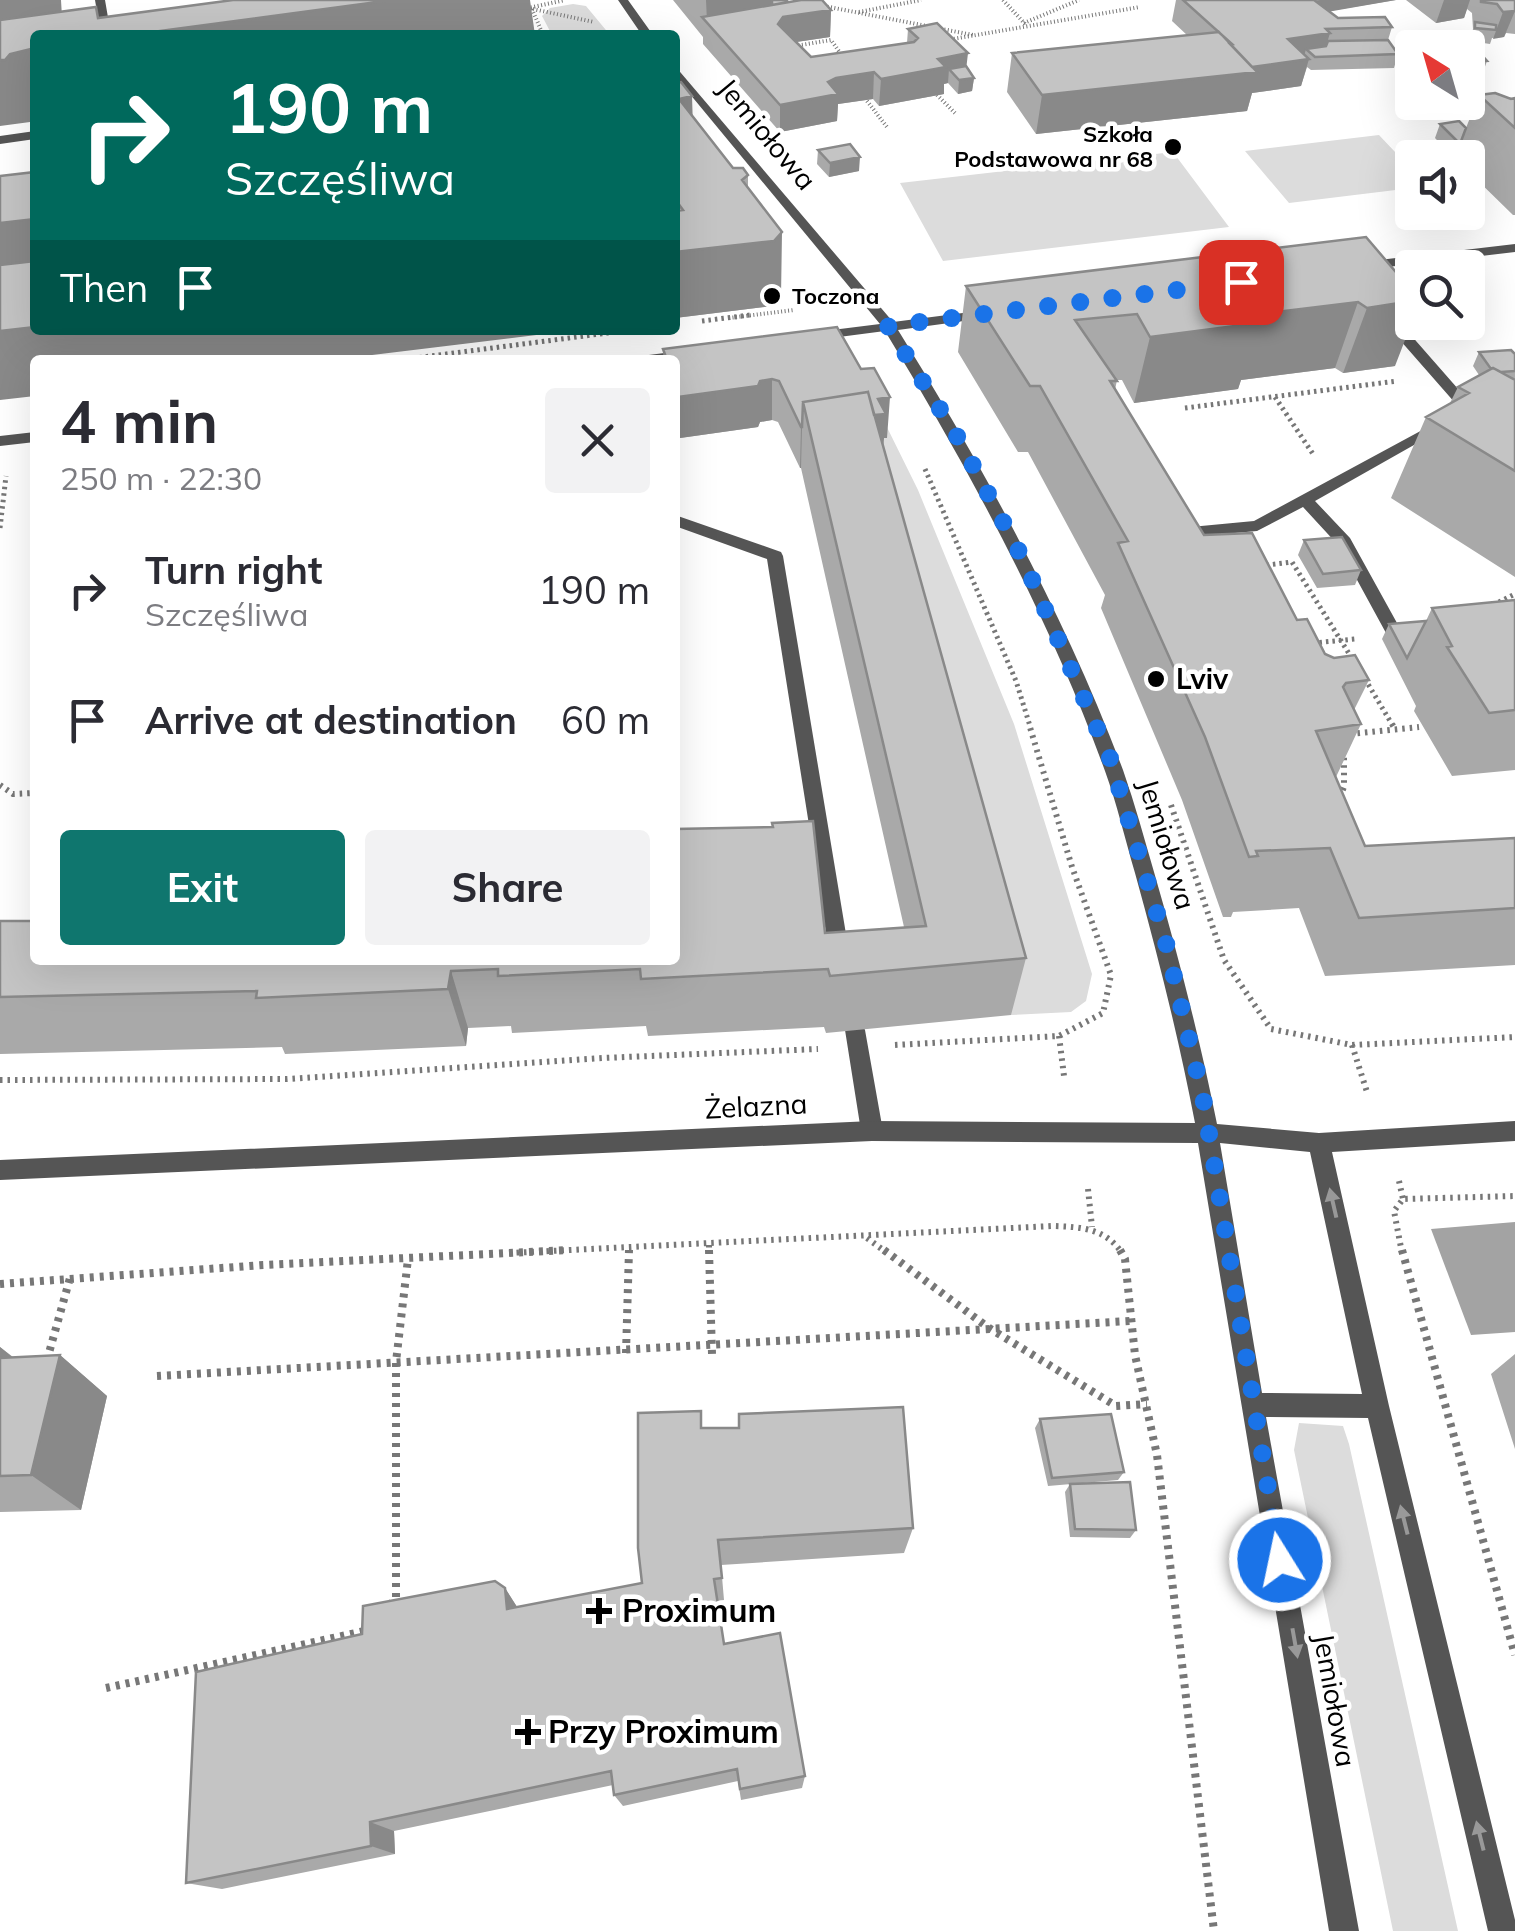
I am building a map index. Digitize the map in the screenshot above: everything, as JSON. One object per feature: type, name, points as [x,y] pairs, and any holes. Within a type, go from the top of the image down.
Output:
[{"type":"street","points":[[100,0],[105,30]]},
{"type":"street","points":[[623,0],[644,30]]},
{"type":"street","name":"Jemiołowa","points":[[680,75],[888,326],[960,441],[1024,561],[1110,758],[1184,1011],[1211,1133],[1253,1405],[1344,1931]]},
{"type":"street","points":[[0,140],[30,136]]},
{"type":"street","points":[[1352,274],[1515,248]]},
{"type":"street","points":[[1171,519],[1181,535],[1257,526],[1479,410],[1437,376],[1377,304]]},
{"type":"street","points":[[802,338],[1011,311]]},
{"type":"street","points":[[676,355],[712,350]]},
{"type":"street","points":[[0,441],[30,438]]},
{"type":"street","points":[[1304,500],[1335,530],[1392,629],[1460,621]]},
{"type":"street","points":[[680,522],[774,556],[842,970]]},
{"type":"street","points":[[1235,529],[1256,566]]},
{"type":"street","points":[[856,1039],[872,1131]]},
{"type":"street","name":"Żelazna","points":[[0,1170],[872,1131],[1211,1133],[1319,1144],[1515,1131]]},
{"type":"street","points":[[1319,1144],[1377,1406],[1503,1931]]},
{"type":"street","points":[[1253,1405],[1377,1406]]},
{"type":"path","points":[[513,11],[565,0]]},
{"type":"path","points":[[858,12],[920,0]]},
{"type":"path","points":[[1003,0],[1026,25]]},
{"type":"path","points":[[1026,25],[1079,0]]},
{"type":"path","points":[[824,6],[974,36]]},
{"type":"path","points":[[937,42],[1140,7]]},
{"type":"path","points":[[532,8],[596,22]]},
{"type":"path","points":[[532,8],[542,30]]},
{"type":"path","points":[[790,55],[796,45],[831,40],[843,57]]},
{"type":"path","points":[[937,95],[955,113]]},
{"type":"path","points":[[867,100],[887,127]]},
{"type":"path","points":[[693,322],[802,309]]},
{"type":"path","points":[[438,355],[591,335]]},
{"type":"path","points":[[1185,408],[1437,376]]},
{"type":"path","points":[[1275,397],[1318,461]]},
{"type":"path","points":[[0,1080],[287,1079],[856,1039],[1059,1036],[1103,1014],[1111,975],[1072,867],[1016,681],[922,461]]},
{"type":"path","points":[[0,528],[8,465]]},
{"type":"path","points":[[1256,566],[1292,562],[1396,729]]},
{"type":"path","points":[[1460,621],[1515,594]]},
{"type":"path","points":[[1296,644],[1380,637],[1392,629]]},
{"type":"path","points":[[1339,735],[1419,727]]},
{"type":"path","points":[[1337,804],[1344,788],[1344,749]]},
{"type":"path","points":[[0,785],[12,794],[30,792]]},
{"type":"path","points":[[1224,960],[1271,1029],[1352,1045],[1515,1037]]},
{"type":"path","points":[[1059,1036],[1064,1076]]},
{"type":"path","points":[[1352,1045],[1367,1092]]},
{"type":"path","points":[[1399,1180],[1403,1198],[1394,1211],[1405,1268],[1515,1655]]},
{"type":"path","points":[[1088,1190],[1092,1227]]},
{"type":"path","points":[[1403,1198],[1515,1196]]},
{"type":"path","points":[[0,1284],[408,1259],[1092,1227],[1119,1246],[1124,1259],[1130,1320],[1157,1456],[1214,1931]]},
{"type":"path","points":[[866,1237],[989,1328],[1116,1406],[1146,1404]]},
{"type":"path","points":[[709,1245],[712,1354]]},
{"type":"path","points":[[626,1350],[629,1250]]},
{"type":"path","points":[[386,1609],[396,1597],[396,1362],[408,1259]]},
{"type":"path","points":[[44,1369],[70,1278]]},
{"type":"path","points":[[157,1376],[1130,1320]]},
{"type":"path","points":[[32,1359],[48,1358]]},
{"type":"path","points":[[106,1688],[368,1632],[378,1620]]},
{"type":"shaded area","points":[[586,6],[606,30],[549,30],[542,16],[550,8]]},
{"type":"shaded area","points":[[1379,135],[1395,152],[1395,190],[1289,203],[1245,151]]},
{"type":"shaded area","points":[[1173,152],[1229,227],[943,261],[900,183]]},
{"type":"shaded area","points":[[877,407],[918,490],[1014,724],[1092,974],[1086,1001],[1071,1012],[1011,1015],[863,458],[874,440],[886,437]]},
{"type":"shaded area","points":[[1515,1222],[1515,1332],[1471,1335],[1431,1229]]},
{"type":"shaded area","points":[[1299,1423],[1343,1426],[1349,1444],[1458,1931],[1393,1931],[1294,1450]]},
{"type":"building","points":[[233,0],[392,0],[167,30],[30,30],[30,49],[0,60],[0,20],[96,7],[98,18]]},
{"type":"building","points":[[822,0],[831,10],[783,17],[778,24],[811,57],[914,42],[918,38],[908,29],[937,23],[968,53],[938,59],[946,67],[881,79],[874,72],[836,78],[828,82],[838,94],[780,105],[702,17]]},
{"type":"building","points":[[1183,0],[1314,0],[1338,18],[1385,17],[1392,27],[1326,29],[1330,33],[1288,39],[1309,59],[1252,67]]},
{"type":"building","points":[[1481,0],[1515,0],[1515,11],[1503,12],[1497,4]]},
{"type":"building","points":[[1475,22],[1496,25],[1496,30],[1475,28]]},
{"type":"building","points":[[1219,32],[1257,72],[1042,95],[1012,53]]},
{"type":"building","points":[[1388,40],[1395,54],[1315,57],[1306,49],[1326,46],[1328,41]]},
{"type":"building","points":[[966,66],[974,78],[959,80],[949,69]]},
{"type":"building","points":[[681,82],[692,96],[680,99]]},
{"type":"building","points":[[1485,94],[1515,98],[1515,128],[1485,100]]},
{"type":"building","points":[[680,100],[733,168],[743,168],[748,175],[742,180],[782,232],[774,241],[680,251]]},
{"type":"building","points":[[1459,121],[1466,128],[1462,140],[1456,140],[1440,124]]},
{"type":"building","points":[[850,144],[860,157],[830,163],[818,150]]},
{"type":"building","points":[[30,173],[30,220],[0,223],[0,176]]},
{"type":"building","points":[[1366,237],[1395,271],[1395,304],[1367,308],[1358,302],[1252,315],[1258,323],[1150,337],[1137,314],[1075,320],[1117,381],[1110,381],[1204,535],[1252,533],[1297,620],[1307,619],[1325,654],[1334,658],[1355,655],[1369,680],[1346,683],[1343,687],[1361,724],[1316,731],[1365,846],[1515,838],[1515,908],[1359,918],[1330,848],[1256,851],[1258,856],[1249,857],[1205,737],[1118,543],[1128,541],[1040,386],[1030,386],[966,286]]},
{"type":"building","points":[[30,262],[30,328],[0,331],[0,265]]},
{"type":"building","points":[[837,327],[861,369],[874,368],[890,397],[878,399],[886,414],[874,415],[868,392],[803,402],[801,427],[779,381],[772,379],[760,381],[758,386],[680,397],[680,355],[665,355],[663,349]]},
{"type":"building","points":[[1511,350],[1515,354],[1515,371],[1491,369],[1479,352]]},
{"type":"building","points":[[1493,368],[1515,380],[1515,471],[1426,417],[1469,393],[1458,387]]},
{"type":"building","points":[[868,392],[1026,958],[830,976],[828,969],[641,979],[640,969],[498,976],[498,969],[451,971],[448,989],[256,998],[257,991],[0,997],[0,921],[30,921],[30,965],[680,965],[680,829],[773,827],[772,823],[813,821],[825,933],[926,926],[803,402]]},
{"type":"building","points":[[1342,537],[1361,570],[1323,574],[1304,540]]},
{"type":"building","points":[[1515,600],[1515,710],[1489,713],[1447,647],[1452,646],[1432,608]]},
{"type":"building","points":[[1426,621],[1407,658],[1389,624]]},
{"type":"building","points":[[60,1355],[31,1475],[0,1476],[0,1358]]},
{"type":"building","points":[[903,1407],[913,1528],[718,1540],[722,1578],[714,1579],[724,1644],[780,1633],[805,1776],[740,1789],[737,1769],[614,1795],[611,1771],[370,1822],[371,1846],[186,1883],[196,1672],[362,1634],[363,1606],[495,1581],[505,1588],[507,1609],[642,1583],[638,1548],[638,1413],[701,1411],[701,1428],[739,1428],[739,1414]]},
{"type":"building","points":[[1111,1414],[1124,1472],[1052,1478],[1040,1419]]},
{"type":"building","points":[[1130,1482],[1136,1530],[1075,1529],[1070,1484]]},
{"type":"place","name":"Szkoła Podstawowa nr 68","points":[[1173,147]]},
{"type":"place","name":"Toczona","points":[[772,296]]},
{"type":"place","name":"Lviv","points":[[1156,679]]},
{"type":"place","name":"Proximum","points":[[599,1611]]},
{"type":"place","name":"Przy Proximum","points":[[528,1732]]},
{"type":"route","points":[[1241,282],[888,326],[960,441],[1024,561],[1110,758],[1166,943],[1211,1133],[1280,1560]]}]
